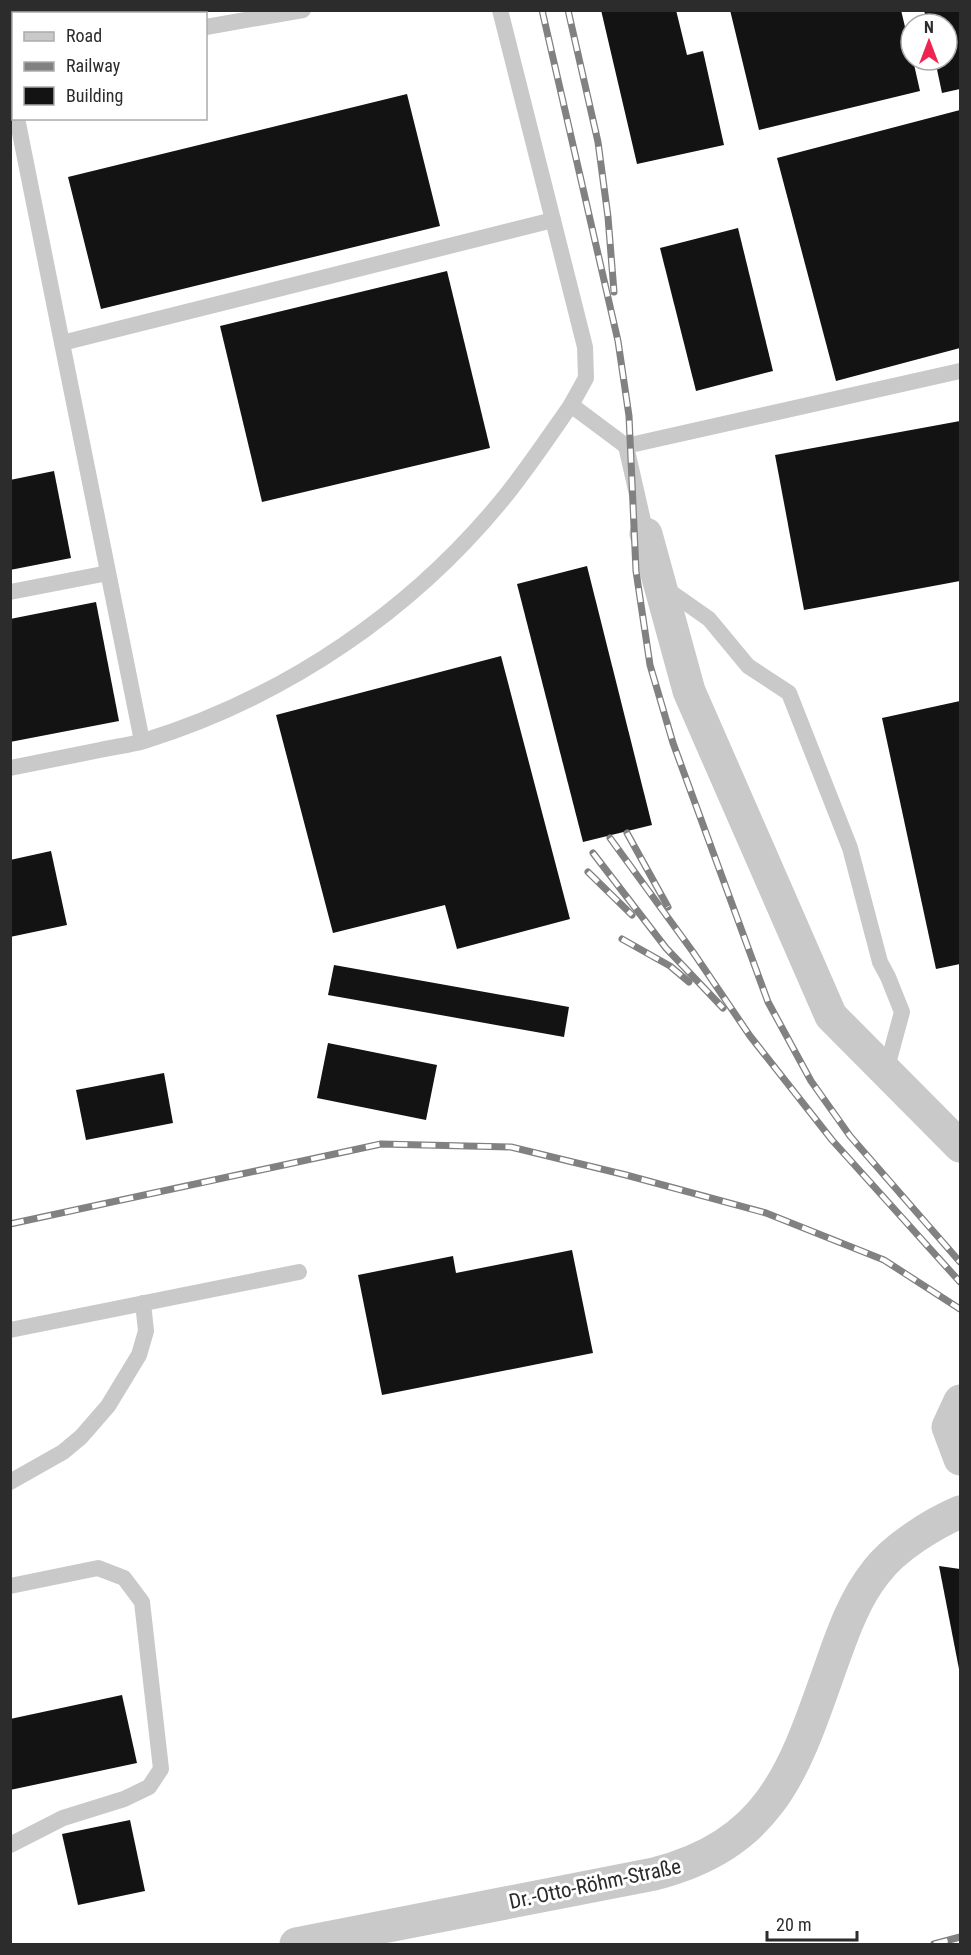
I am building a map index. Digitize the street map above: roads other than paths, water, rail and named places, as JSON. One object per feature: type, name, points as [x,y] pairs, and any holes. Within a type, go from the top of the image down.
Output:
[{"type":"street","points":[[646,534],[688,691],[831,1016],[960,1146]]},
{"type":"street","points":[[960,1401],[948,1427],[960,1459]]},
{"type":"street","name":"Dr.-Otto-Röhm-Straße","points":[[296,1944],[654,1874],[679,1868],[714,1850],[755,1821],[771,1804],[787,1777],[805,1739],[848,1622],[876,1572],[890,1557],[911,1541],[960,1512]]},
{"type":"lane","points":[[207,27],[303,10]]},
{"type":"lane","points":[[10,768],[142,741],[218,714],[323,659],[420,586],[453,553],[506,495],[571,405],[586,378],[585,348],[500,10]]},
{"type":"lane","points":[[17,120],[142,741]]},
{"type":"lane","points":[[62,343],[553,220]]},
{"type":"lane","points":[[626,446],[960,371]]},
{"type":"lane","points":[[571,405],[626,446],[646,534]]},
{"type":"lane","points":[[10,592],[108,573]]},
{"type":"lane","points":[[659,584],[709,619],[748,666],[789,693],[850,848],[880,962],[902,1012],[886,1071]]},
{"type":"lane","points":[[10,1330],[299,1272]]},
{"type":"lane","points":[[10,1482],[63,1452],[81,1437],[108,1406],[139,1355],[146,1331],[143,1303]]},
{"type":"lane","points":[[10,1586],[98,1568],[124,1578],[142,1602],[160,1769],[149,1787],[124,1799],[63,1818],[10,1845]]},
{"type":"railway","points":[[542,10],[618,341],[629,416],[636,571],[650,665],[673,743],[768,1002],[811,1081],[850,1136],[960,1262]]},
{"type":"railway","points":[[568,10],[598,142],[608,217],[614,292]]},
{"type":"railway","points":[[627,833],[668,907]]},
{"type":"railway","points":[[610,838],[693,952],[750,1036],[832,1140],[960,1282]]},
{"type":"railway","points":[[593,853],[666,948],[723,1008]]},
{"type":"railway","points":[[588,872],[632,915]]},
{"type":"railway","points":[[622,939],[670,966],[689,982]]},
{"type":"railway","points":[[10,1224],[381,1144],[511,1147],[766,1213],[884,1260],[960,1309]]},
{"type":"railway","points":[[934,1944],[960,1937]]}]
